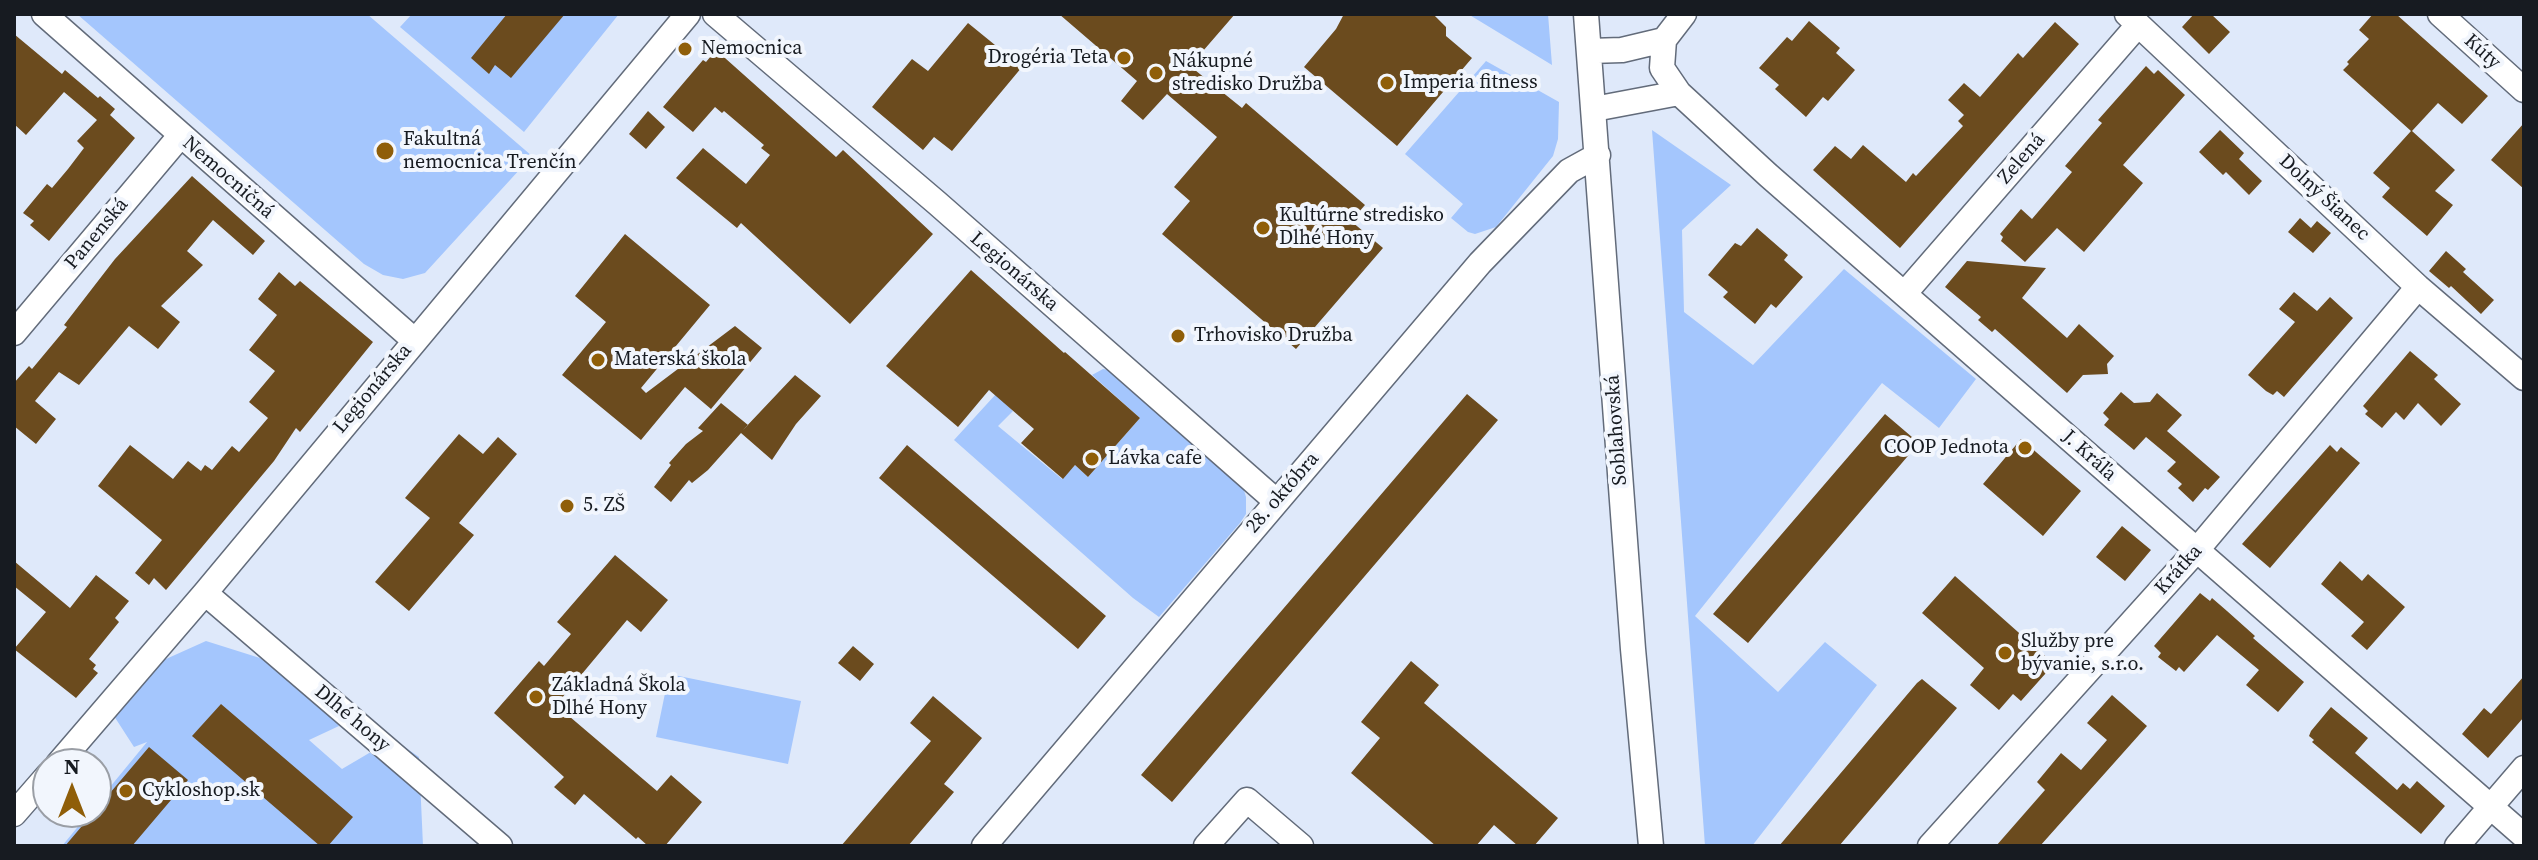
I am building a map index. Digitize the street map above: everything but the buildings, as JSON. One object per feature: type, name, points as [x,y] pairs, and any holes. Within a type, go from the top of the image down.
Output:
[{"type":"street","name":"Nemocničná","points":[[44,14],[414,340]]},
{"type":"street","name":"Legionárska","points":[[72,748],[688,14]]},
{"type":"street","name":"Legionárska","points":[[715,14],[937,203],[1276,501]]},
{"type":"street","name":"Soblahovská","points":[[1586,14],[1633,649],[1651,846]]},
{"type":"street","points":[[1590,51],[1622,50],[1664,40],[1684,14]]},
{"type":"street","name":"Kúty","points":[[2440,14],[2524,90]]},
{"type":"street","name":"Dolný Šianec","points":[[2132,19],[2418,287],[2524,378]]},
{"type":"street","name":"Zelená","points":[[1905,293],[2132,19]]},
{"type":"street","name":"J. Kráľa","points":[[1664,40],[1662,68],[1679,93],[1768,175],[2524,836]]},
{"type":"street","points":[[1594,109],[1679,93]]},
{"type":"street","name":"Panenská","points":[[14,333],[180,136]]},
{"type":"street","name":"28. októbra","points":[[984,846],[1480,263],[1569,171],[1598,155]]},
{"type":"street","name":"Krátka","points":[[1930,846],[2196,551],[2418,287]]},
{"type":"street","name":"Dlhé hony","points":[[205,593],[500,846]]},
{"type":"street","points":[[2457,846],[2524,768]]},
{"type":"street","points":[[14,814],[32,793]]},
{"type":"street","points":[[1206,846],[1247,800],[1301,846]]},
{"type":"shaded area","name":"Fakultná nemocnica Trenčín","points":[[77,14],[367,14],[532,156],[425,273],[403,279],[383,275],[364,264]]},
{"type":"shaded area","points":[[412,14],[619,14],[524,132],[400,27]]},
{"type":"shaded area","points":[[1468,14],[1548,14],[1552,65]]},
{"type":"shaded area","points":[[1486,61],[1559,102],[1558,139],[1553,156],[1496,227],[1475,234],[1451,218],[1463,204],[1405,154]]},
{"type":"shaded area","points":[[1652,130],[1731,185],[1682,230],[1684,312],[1753,365],[1844,269],[1976,379],[1939,428],[1882,383],[1695,616],[1778,692],[1825,642],[1877,685],[1752,846],[1705,846]]},
{"type":"shaded area","points":[[1103,369],[1109,370],[1243,487],[1246,497],[1246,514],[1240,523],[1159,617],[1133,598],[954,440],[996,394],[1013,411],[998,426],[1062,479],[1075,465],[1088,477],[1140,418],[1092,375]]},
{"type":"shaded area","points":[[206,641],[317,676],[339,726],[309,740],[342,769],[393,739],[419,757],[423,846],[62,846],[77,828],[112,828],[112,785],[147,742],[134,747],[114,716],[146,668]]},
{"type":"shaded area","points":[[669,674],[801,701],[788,764],[656,737]]},
{"type":"place","name":"Nemocnica","points":[[685,49]]},
{"type":"place","name":"Drogéria Teta","points":[[1124,58]]},
{"type":"place","name":"Nákupné stredisko Družba","points":[[1156,73]]},
{"type":"place","name":"Imperia fitness","points":[[1387,83]]},
{"type":"place","name":"Fakultná nemocnica Trenčín","points":[[385,151]]},
{"type":"place","name":"Kultúrne stredisko Dlhé Hony","points":[[1263,228]]},
{"type":"place","name":"Trhovisko Družba","points":[[1178,336]]},
{"type":"place","name":"Materská škola","points":[[598,360]]},
{"type":"place","name":"COOP Jednota","points":[[2025,448]]},
{"type":"place","name":"Lávka cafe","points":[[1092,459]]},
{"type":"place","name":"5. ZŠ","points":[[567,506]]},
{"type":"place","name":"Služby pre bývanie, s.r.o.","points":[[2005,653]]},
{"type":"place","name":"Základná Škola Dlhé Hony","points":[[536,697]]},
{"type":"place","name":"Cykloshop.sk","points":[[126,791]]}]
